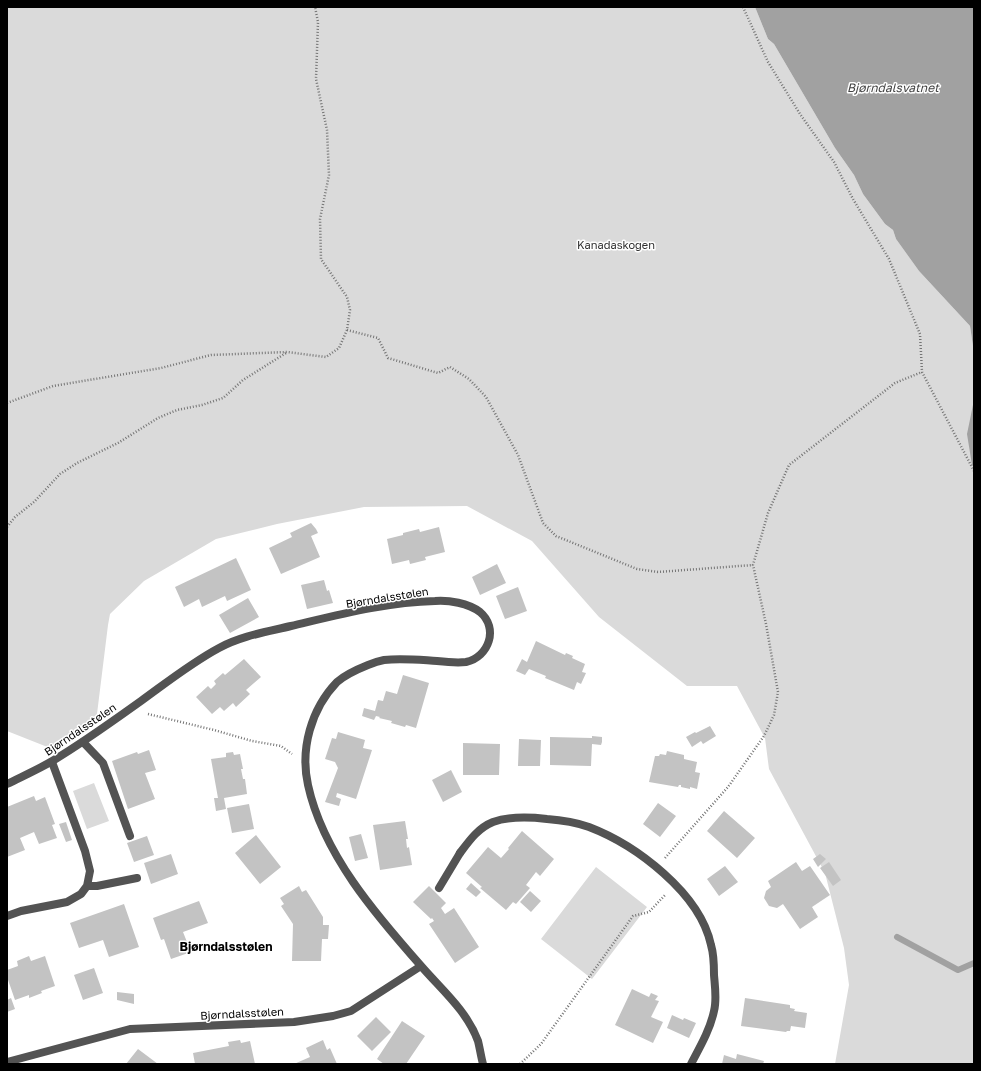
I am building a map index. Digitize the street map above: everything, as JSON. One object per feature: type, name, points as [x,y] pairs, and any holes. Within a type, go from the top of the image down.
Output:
[{"type":"street","name":"Bjørndalsstølen","points":[[7,784],[52,762],[83,742],[180,672],[215,650],[235,640],[323,618],[386,606],[436,600],[450,601],[467,605],[481,613],[488,624],[491,636],[486,648],[478,657],[465,662],[410,659],[381,661],[359,668],[338,681],[323,700],[314,717],[306,743],[305,761],[312,800],[323,829],[336,854],[373,910],[457,1006],[469,1023],[478,1041],[483,1064]]},
{"type":"street","points":[[83,742],[103,763],[130,836]]},
{"type":"street","points":[[7,916],[21,911],[67,902],[81,894],[87,886],[90,870],[85,851],[52,762]]},
{"type":"street","points":[[439,888],[460,853],[472,838],[489,824],[494,822],[515,818],[532,817],[572,822],[588,827],[627,846],[657,868],[675,884],[693,906],[705,928],[711,944],[715,1010],[706,1037],[691,1064]]},
{"type":"street","points":[[87,886],[98,886],[137,878]]},
{"type":"street","name":"Bjørndalsstølen","points":[[7,1062],[130,1030],[294,1022],[333,1016],[351,1011],[421,966]]},
{"type":"path","points":[[7,403],[53,386],[161,368],[211,355],[287,352],[326,357],[339,348],[347,330],[350,310],[347,297],[321,259],[320,219],[329,176],[327,130],[316,79],[318,22],[315,7]]},
{"type":"path","points":[[743,7],[768,62],[800,114],[834,162],[853,199],[889,259],[920,334],[922,372],[974,471]]},
{"type":"path","points":[[347,330],[378,338],[388,358],[438,372],[450,367],[468,379],[486,398],[518,455],[543,522],[556,536],[637,569],[658,572],[753,565]]},
{"type":"path","points":[[7,527],[15,517],[34,502],[60,474],[77,463],[118,443],[165,415],[177,410],[202,405],[223,398],[243,380],[287,352]]},
{"type":"path","points":[[657,868],[721,797],[764,736],[774,715],[778,692],[766,624],[753,565],[768,513],[789,465],[895,383],[922,372]]},
{"type":"path","points":[[134,706],[139,712],[214,730],[252,742],[281,746],[295,757]]},
{"type":"path","points":[[520,1064],[541,1044],[632,916],[649,912],[675,884]]},
{"type":"green space","name":"Kanadaskogen","points":[[7,7],[755,7],[768,39],[774,44],[835,148],[854,175],[863,194],[885,224],[893,230],[896,239],[919,271],[970,326],[974,353],[974,1064],[835,1064],[849,985],[844,948],[825,873],[769,769],[765,738],[737,686],[687,686],[599,617],[532,541],[467,506],[364,507],[277,524],[216,539],[144,581],[110,614],[96,722],[50,748],[7,731]]},
{"type":"green space","points":[[94,783],[109,821],[87,829],[73,791]]},
{"type":"green space","points":[[596,867],[647,907],[592,979],[541,939]]},
{"type":"water","name":"Bjørndalsvatnet","points":[[755,7],[974,7],[974,353],[970,326],[919,271],[896,239],[893,230],[885,224],[863,194],[854,175],[835,148],[774,44],[768,39]]},
{"type":"water","points":[[974,400],[974,467],[972,465],[967,434]]},
{"type":"building","points":[[311,523],[318,533],[311,536],[320,557],[281,574],[269,548],[292,537],[290,533]]},
{"type":"building","points":[[439,527],[445,552],[425,557],[426,560],[410,564],[409,560],[392,564],[387,539],[419,529],[420,532]]},
{"type":"building","points":[[236,558],[251,590],[227,601],[225,596],[202,607],[199,599],[184,607],[175,587]]},
{"type":"building","points":[[497,564],[506,583],[480,595],[472,577]]},
{"type":"building","points":[[324,580],[327,591],[329,590],[333,603],[307,609],[301,585]]},
{"type":"building","points":[[518,587],[527,611],[505,619],[496,596]]},
{"type":"building","points":[[248,598],[259,617],[230,633],[219,615]]},
{"type":"building","points":[[536,641],[565,655],[566,653],[573,656],[572,658],[585,664],[582,672],[586,673],[581,684],[577,682],[574,690],[545,678],[546,676],[529,669],[525,675],[516,671],[522,659],[527,662]]},
{"type":"building","points":[[244,659],[261,677],[246,690],[250,694],[236,707],[233,703],[224,711],[220,707],[212,714],[196,697],[208,686],[211,689],[216,684],[214,681],[223,673],[225,675]]},
{"type":"building","points":[[403,675],[429,683],[416,728],[391,723],[392,721],[376,716],[374,720],[362,716],[364,708],[375,711],[378,700],[383,701],[386,691],[397,694]]},
{"type":"building","points":[[710,726],[716,736],[703,744],[701,741],[692,747],[686,737]]},
{"type":"building","points":[[338,732],[365,740],[363,748],[372,750],[356,799],[337,793],[336,797],[341,799],[339,806],[325,802],[338,768],[335,762],[325,759],[332,738],[336,739]]},
{"type":"building","points":[[592,736],[602,737],[602,742],[601,745],[592,744],[591,766],[550,765],[550,737],[592,738]]},
{"type":"building","points":[[519,739],[541,740],[540,766],[518,766]]},
{"type":"building","points":[[463,743],[500,744],[499,775],[463,775]]},
{"type":"building","points":[[149,750],[156,770],[145,773],[155,799],[128,809],[112,761],[137,752],[138,754]]},
{"type":"building","points":[[667,751],[684,755],[684,759],[697,762],[695,772],[700,773],[697,789],[681,787],[681,785],[678,787],[649,782],[655,756],[659,756],[660,754],[666,755]]},
{"type":"building","points":[[233,752],[234,755],[240,754],[243,769],[241,769],[243,779],[245,779],[247,794],[224,798],[226,809],[216,811],[214,798],[218,798],[211,759],[226,757],[226,753]]},
{"type":"building","points":[[451,770],[462,792],[443,802],[432,780]]},
{"type":"building","points":[[34,796],[36,801],[45,797],[55,824],[52,825],[57,838],[39,844],[34,832],[20,838],[25,850],[7,857],[7,807]]},
{"type":"building","points":[[658,803],[676,816],[660,837],[643,824]]},
{"type":"building","points":[[249,804],[254,829],[232,833],[227,808]]},
{"type":"building","points":[[724,811],[755,838],[737,858],[707,831]]},
{"type":"building","points":[[405,821],[408,839],[406,839],[407,848],[409,847],[412,865],[380,870],[373,825]]},
{"type":"building","points":[[66,822],[72,840],[66,842],[59,824]]},
{"type":"building","points":[[522,831],[554,859],[540,876],[536,872],[526,885],[530,888],[516,904],[513,902],[506,910],[480,888],[482,887],[466,873],[488,847],[501,858]]},
{"type":"building","points":[[361,834],[368,858],[355,861],[349,837]]},
{"type":"building","points":[[256,835],[281,867],[260,884],[235,853]]},
{"type":"building","points":[[147,836],[154,855],[134,862],[127,843]]},
{"type":"building","points":[[171,854],[178,874],[151,884],[144,863]]},
{"type":"building","points":[[820,854],[826,859],[818,867],[813,859]]},
{"type":"building","points":[[796,862],[802,871],[810,866],[830,895],[812,907],[818,917],[800,929],[783,904],[777,908],[769,906],[764,898],[766,891],[771,887],[768,881]]},
{"type":"building","points":[[829,862],[841,880],[833,886],[820,868]]},
{"type":"building","points":[[725,866],[738,882],[719,896],[707,879]]},
{"type":"building","points":[[471,883],[481,892],[476,897],[466,889]]},
{"type":"building","points":[[299,886],[302,892],[306,890],[323,917],[323,925],[329,925],[328,939],[322,939],[321,961],[292,961],[293,924],[281,906],[284,904],[280,898]]},
{"type":"building","points":[[429,886],[446,903],[441,908],[445,914],[454,908],[479,947],[455,963],[429,924],[434,921],[432,918],[431,919],[413,902]]},
{"type":"building","points":[[530,891],[541,901],[531,912],[520,902]]},
{"type":"building","points":[[199,901],[208,923],[183,932],[191,952],[171,959],[164,939],[161,940],[153,918]]},
{"type":"building","points":[[124,904],[139,947],[109,957],[103,940],[79,948],[70,923]]},
{"type":"building","points":[[29,956],[31,961],[45,956],[55,986],[41,991],[42,993],[29,998],[29,995],[15,1000],[7,977],[7,970],[18,966],[17,961]]},
{"type":"building","points":[[94,968],[103,993],[83,1000],[74,975]]},
{"type":"building","points":[[632,989],[649,997],[651,993],[658,996],[655,1000],[659,1001],[651,1017],[663,1022],[653,1043],[615,1025]]},
{"type":"building","points":[[117,992],[134,994],[134,1004],[117,1000]]},
{"type":"building","points":[[11,998],[15,1009],[7,1012],[7,1000]]},
{"type":"building","points":[[745,998],[790,1005],[790,1008],[795,1009],[794,1011],[807,1013],[805,1028],[791,1026],[790,1031],[786,1032],[741,1026]]},
{"type":"building","points":[[672,1015],[683,1020],[684,1018],[696,1023],[689,1038],[667,1028]]},
{"type":"building","points":[[376,1017],[391,1032],[372,1051],[357,1036]]},
{"type":"building","points":[[402,1021],[425,1036],[406,1064],[384,1064],[377,1059]]},
{"type":"building","points":[[240,1040],[241,1043],[250,1041],[255,1064],[195,1064],[193,1053],[229,1046],[228,1042]]},
{"type":"building","points":[[323,1040],[327,1050],[330,1048],[337,1064],[294,1064],[310,1057],[306,1048]]},
{"type":"building","points":[[138,1049],[158,1064],[126,1064]]},
{"type":"building","points":[[737,1054],[764,1061],[763,1064],[722,1064],[724,1055],[736,1059]]},
{"type":"waterway","points":[[897,937],[958,970],[974,963]]},
{"type":"district","name":"Bjørndalsstølen","points":[[226,946]]}]
